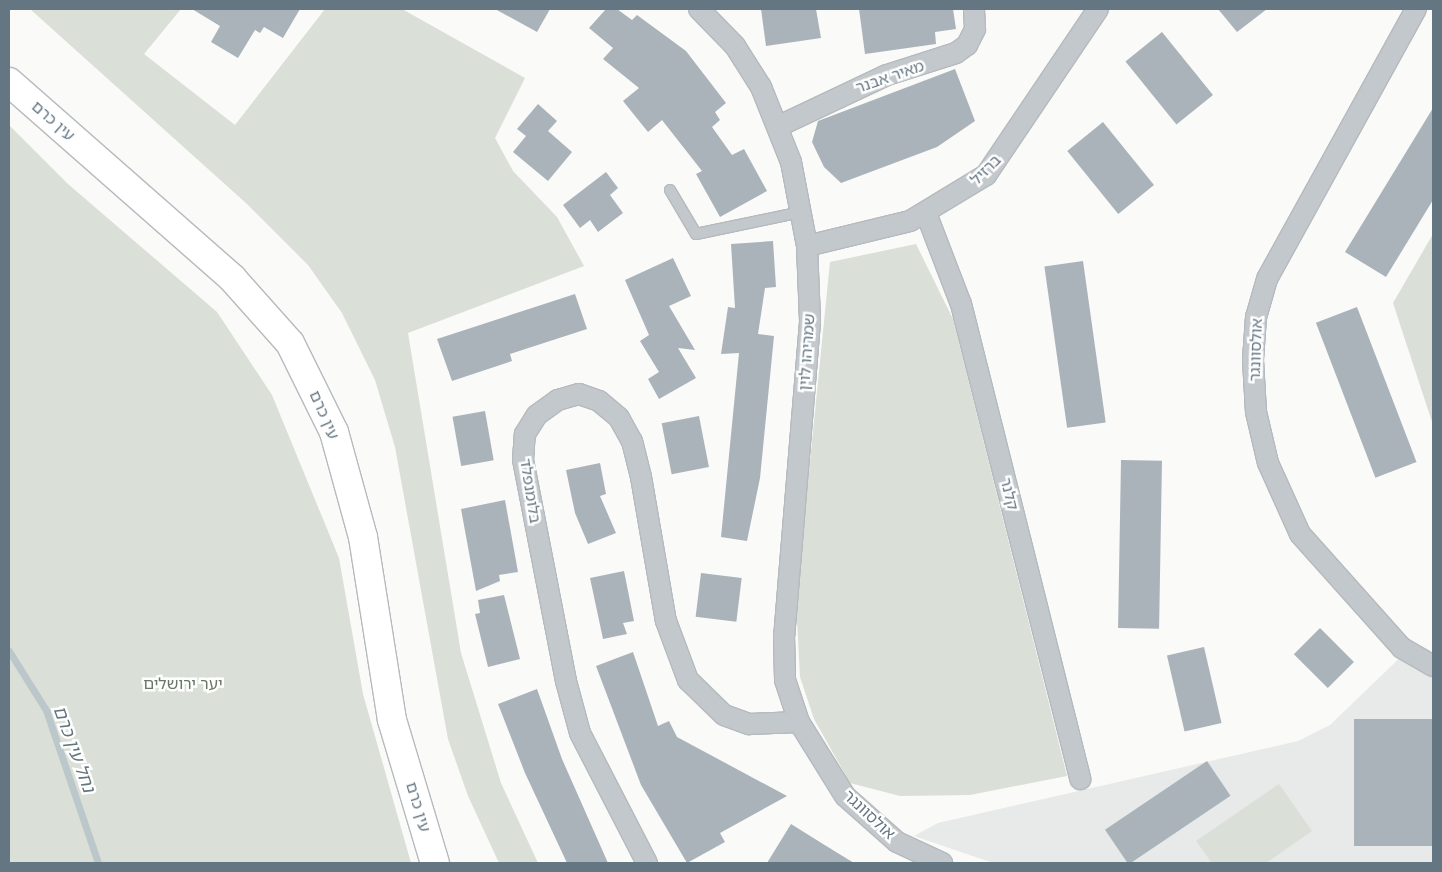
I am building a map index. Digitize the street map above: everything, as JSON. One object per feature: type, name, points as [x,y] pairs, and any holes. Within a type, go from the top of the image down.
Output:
[{"type":"main road","name":"עין כרם","points":[[9,82],[232,278],[290,343],[334,432],[363,537],[392,720],[435,863]]},
{"type":"street","name":"שמריהו לוין","points":[[698,9],[735,46],[779,126],[801,212],[807,246],[810,322],[784,634],[785,680],[799,722]]},
{"type":"street","name":"מאיר אבנר","points":[[779,126],[887,75],[956,54],[967,45],[975,29],[974,9]]},
{"type":"street","name":"ברזיל","points":[[807,246],[887,228],[926,213],[986,175],[1098,9]]},
{"type":"street","name":"אולסוונגר","points":[[1416,9],[1267,279],[1256,318],[1253,360],[1256,412],[1268,463],[1300,534],[1402,648],[1433,666]]},
{"type":"street","name":"קלנר","points":[[926,213],[961,304],[1080,779]]},
{"type":"street","name":"בלומנפלד","points":[[647,863],[580,733],[566,681],[523,460],[525,434],[537,415],[558,400],[579,394],[599,401],[619,418],[632,441],[641,477],[666,622],[688,680],[724,715],[750,724],[799,722]]},
{"type":"street","name":"אולסוונגר","points":[[799,722],[845,796],[897,842],[942,863]]},
{"type":"lane","points":[[670,190],[696,234],[801,212]]},
{"type":"shaded area","points":[[1409,649],[1433,667],[1433,863],[993,863],[914,836],[938,823],[1298,741],[1330,725]]},
{"type":"green space","points":[[30,9],[181,9],[144,54],[235,125],[325,9],[402,9],[525,78],[495,138],[513,171],[557,217],[584,266],[408,333],[461,653],[501,783],[538,863],[499,863],[468,796],[448,739],[395,447],[375,380],[342,313],[308,265],[247,204]]},
{"type":"green space","name":"יער ירושלים","points":[[9,125],[68,184],[217,312],[272,395],[339,558],[363,694],[411,863],[9,863]]},
{"type":"green space","points":[[1433,234],[1433,425],[1393,303]]},
{"type":"green space","points":[[916,244],[953,319],[1067,776],[970,795],[900,796],[850,783],[814,719],[800,677],[796,601],[830,262]]},
{"type":"green space","points":[[1279,784],[1312,831],[1266,863],[1212,863],[1196,841]]},
{"type":"building","points":[[192,9],[300,9],[283,38],[264,27],[260,33],[255,30],[238,58],[211,42],[220,26]]},
{"type":"building","points":[[495,9],[550,9],[537,32]]},
{"type":"building","points":[[606,9],[617,9],[632,20],[637,15],[686,51],[726,103],[715,112],[720,120],[712,127],[732,155],[744,149],[767,191],[720,217],[696,174],[702,171],[662,120],[648,132],[623,101],[639,88],[603,59],[613,48],[589,28]]},
{"type":"building","points":[[761,9],[816,9],[821,38],[766,46]]},
{"type":"building","points":[[859,9],[953,9],[956,29],[935,32],[936,44],[865,54]]},
{"type":"building","points":[[1218,9],[1267,9],[1237,32]]},
{"type":"building","points":[[1162,32],[1213,95],[1176,125],[1125,62]]},
{"type":"building","points":[[955,69],[975,121],[937,147],[841,183],[824,167],[812,142],[818,121]]},
{"type":"building","points":[[538,104],[557,121],[548,131],[572,152],[548,181],[513,152],[526,136],[517,129]]},
{"type":"building","points":[[1433,108],[1433,200],[1386,277],[1345,252]]},
{"type":"building","points":[[1103,122],[1154,185],[1118,214],[1067,151]]},
{"type":"building","points":[[606,172],[618,188],[610,195],[623,213],[598,232],[590,220],[580,228],[563,205]]},
{"type":"building","points":[[773,241],[776,287],[765,288],[758,334],[774,336],[760,478],[747,541],[721,537],[739,353],[721,354],[728,307],[735,308],[731,244]]},
{"type":"building","points":[[673,258],[691,296],[669,306],[695,350],[678,348],[696,378],[659,399],[648,379],[659,372],[640,341],[649,335],[625,280]]},
{"type":"building","points":[[1083,261],[1106,422],[1067,428],[1044,266]]},
{"type":"building","points":[[575,294],[587,329],[510,354],[512,361],[452,381],[437,339]]},
{"type":"building","points":[[1357,307],[1416,462],[1375,478],[1316,323]]},
{"type":"building","points":[[485,411],[494,460],[461,466],[453,417]]},
{"type":"building","points":[[699,416],[709,467],[672,474],[662,423]]},
{"type":"building","points":[[1121,460],[1162,461],[1159,629],[1118,628]]},
{"type":"building","points":[[600,463],[606,494],[600,496],[616,533],[588,544],[575,513],[566,470]]},
{"type":"building","points":[[505,500],[518,572],[499,575],[500,581],[476,591],[461,509]]},
{"type":"building","points":[[624,571],[634,621],[623,623],[627,634],[603,639],[590,578]]},
{"type":"building","points":[[701,573],[742,578],[736,622],[696,617]]},
{"type":"building","points":[[504,595],[520,659],[488,667],[475,614],[480,613],[478,600]]},
{"type":"building","points":[[1320,628],[1354,662],[1328,688],[1294,654]]},
{"type":"building","points":[[1204,647],[1222,723],[1185,732],[1167,656]]},
{"type":"building","points":[[633,652],[658,726],[669,721],[677,737],[787,796],[720,833],[725,842],[687,863],[641,785],[596,666]]},
{"type":"building","points":[[537,689],[562,759],[608,863],[567,863],[525,773],[498,704]]},
{"type":"building","points":[[1354,719],[1433,719],[1433,846],[1354,846]]},
{"type":"building","points":[[1207,761],[1230,796],[1131,863],[1127,863],[1105,830]]},
{"type":"building","points":[[791,824],[823,844],[854,863],[767,863]]},
{"type":"waterway","name":"נחל עין כרם","points":[[9,651],[46,710],[98,863]]}]
